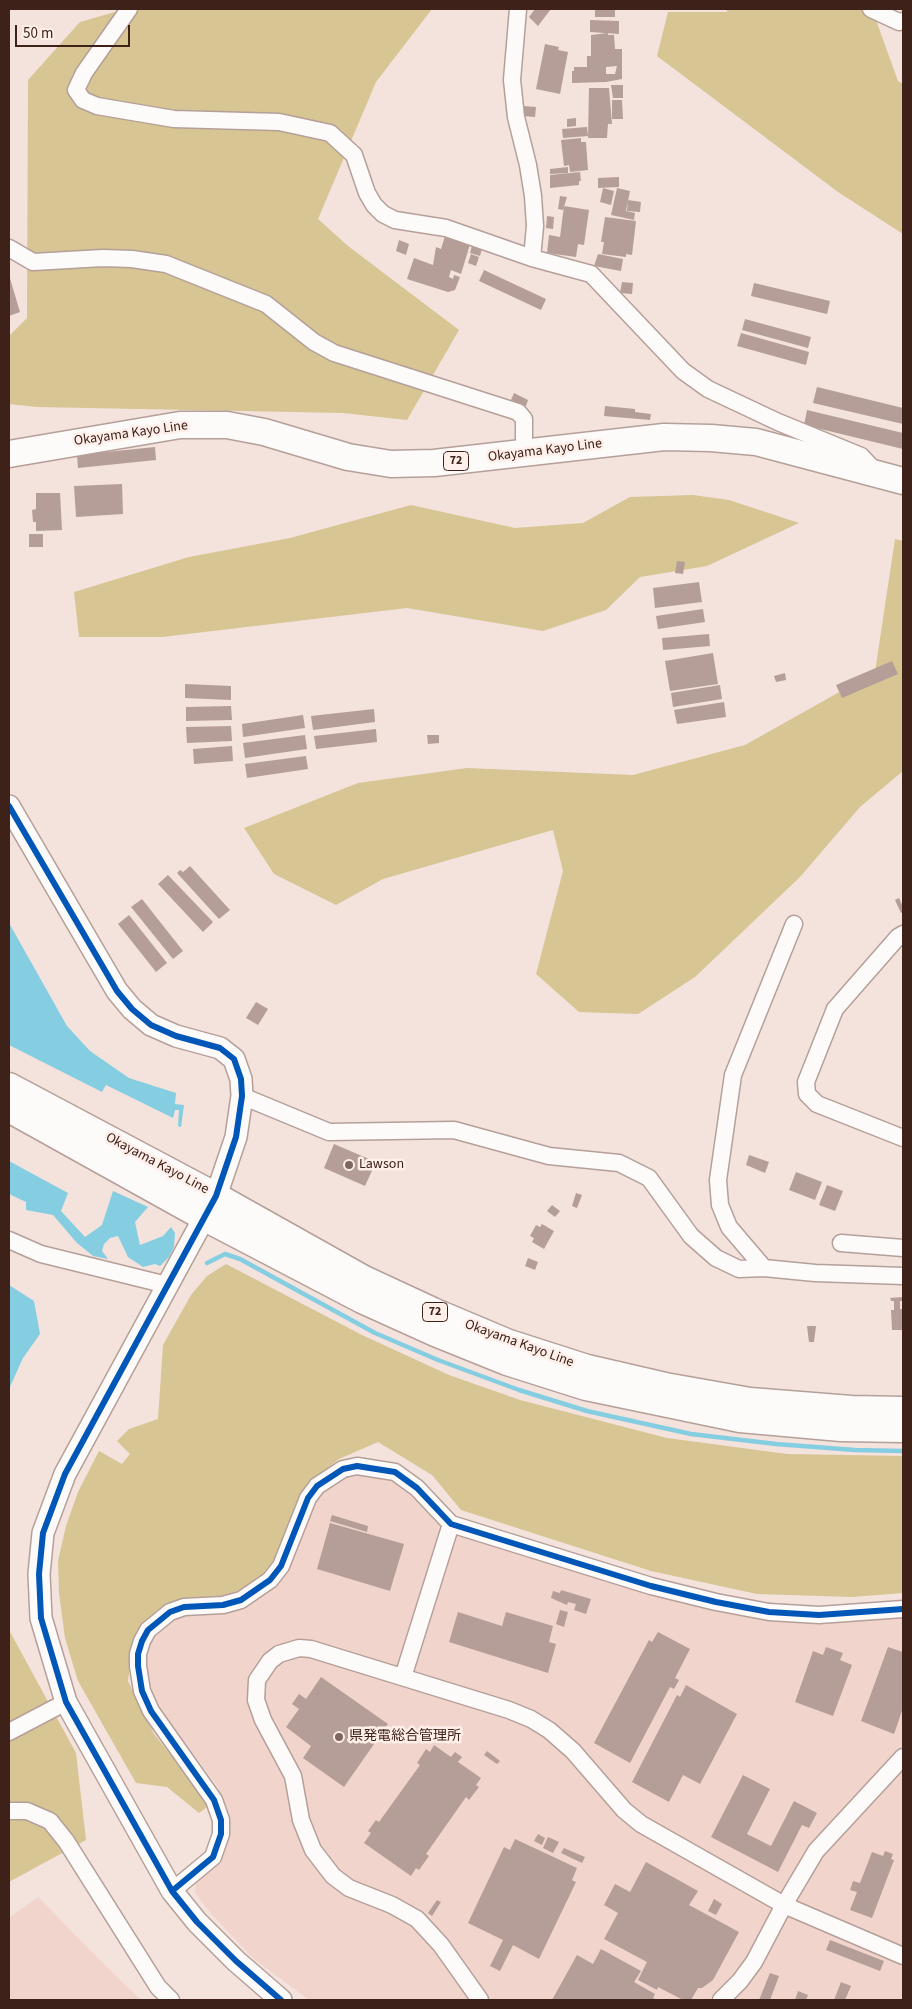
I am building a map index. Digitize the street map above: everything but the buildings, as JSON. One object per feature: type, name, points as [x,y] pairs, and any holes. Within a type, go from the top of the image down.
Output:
[{"type":"main road","name":"Okayama Kayo Line","points":[[9,454],[180,425],[227,424],[264,432],[348,456],[391,464],[434,463],[664,437],[711,438],[756,442],[891,478]]},
{"type":"main road","name":"Okayama Kayo Line","points":[[9,1086],[362,1300],[435,1333],[508,1362],[586,1388],[740,1419],[841,1428],[903,1428]]},
{"type":"main road","name":"Okayama Kayo Line","points":[[9,1109],[210,1207],[433,1311],[509,1343],[588,1368],[665,1386],[750,1402],[851,1409],[903,1410]]},
{"type":"street","points":[[129,9],[84,72],[76,90],[83,100],[97,106],[174,119],[279,122],[330,133],[354,155],[367,193],[374,205],[383,214],[395,220],[446,228],[532,258],[591,274],[683,371],[708,389],[778,422],[861,456],[891,478]]},
{"type":"street","points":[[518,9],[512,80],[516,117],[528,165],[533,196],[535,226],[532,258]]},
{"type":"street","points":[[871,9],[899,22],[903,21]]},
{"type":"street","points":[[9,248],[33,262],[65,259],[132,259],[175,268],[266,304],[314,342],[334,353],[518,412],[524,419],[524,453]]},
{"type":"street","points":[[9,806],[117,991],[132,1009],[151,1025],[176,1036],[220,1048],[234,1059],[241,1079],[242,1096],[236,1137],[210,1207],[65,1474],[43,1533],[39,1574],[41,1618],[66,1702],[172,1891],[197,1922],[236,1961],[280,2000]]},
{"type":"street","points":[[764,1268],[729,1227],[720,1205],[718,1180],[734,1075],[794,924]]},
{"type":"street","points":[[903,934],[898,937],[835,1009],[806,1082],[806,1094],[817,1104],[903,1138]]},
{"type":"street","points":[[242,1096],[329,1132],[454,1130],[549,1156],[619,1163],[649,1178],[691,1236],[716,1258],[739,1269],[764,1268],[815,1273],[903,1276]]},
{"type":"street","points":[[9,1240],[41,1254],[167,1285]]},
{"type":"street","points":[[841,1243],[903,1248]]},
{"type":"street","points":[[172,1891],[213,1857],[221,1834],[221,1820],[214,1800],[151,1711],[142,1691],[138,1654],[148,1630],[170,1612],[184,1607],[223,1605],[241,1600],[270,1580],[282,1566],[308,1498],[317,1486],[343,1469],[357,1466],[395,1472],[417,1488],[451,1524],[651,1586],[716,1602],[769,1612],[819,1615],[903,1609]]},
{"type":"street","points":[[403,1677],[451,1524]]},
{"type":"street","points":[[480,2000],[441,1945],[418,1919],[392,1904],[349,1888],[332,1876],[312,1850],[300,1820],[293,1776],[263,1720],[256,1700],[257,1680],[262,1670],[270,1661],[289,1650],[311,1649],[509,1710],[531,1719],[549,1730],[573,1751],[624,1810],[641,1824],[784,1905],[903,1956]]},
{"type":"street","points":[[9,1732],[66,1702]]},
{"type":"street","points":[[721,2000],[740,1981],[754,1962],[784,1905],[816,1851],[903,1757]]},
{"type":"street","points":[[9,1810],[27,1811],[50,1822],[66,1840],[158,1987],[171,2000]]},
{"type":"shaded area","points":[[125,9],[432,9],[376,82],[318,219],[348,246],[459,330],[407,420],[343,413],[37,407],[9,404],[9,336],[27,318],[28,80],[80,22]]},
{"type":"shaded area","points":[[725,9],[872,9],[898,81],[903,84],[903,234],[838,192],[657,56],[668,12],[728,12]]},
{"type":"shaded area","points":[[693,495],[729,500],[799,523],[707,566],[640,577],[606,610],[543,631],[407,608],[162,637],[79,637],[74,592],[189,557],[290,538],[411,505],[515,528],[583,523],[630,497]]},
{"type":"shaded area","points":[[895,539],[903,541],[903,771],[860,807],[800,877],[695,977],[638,1014],[579,1012],[536,974],[563,871],[553,830],[383,879],[336,905],[274,874],[244,828],[358,783],[467,768],[633,775],[745,745],[875,672]]},
{"type":"shaded area","points":[[226,1264],[362,1335],[449,1375],[520,1400],[667,1438],[787,1454],[903,1456],[903,1593],[852,1597],[757,1594],[651,1571],[461,1510],[432,1475],[378,1442],[339,1459],[308,1484],[273,1563],[253,1585],[224,1596],[180,1600],[156,1611],[133,1641],[128,1681],[154,1734],[210,1805],[199,1813],[167,1787],[136,1783],[78,1681],[65,1638],[59,1593],[58,1561],[66,1526],[78,1492],[99,1451],[122,1464],[130,1454],[117,1441],[129,1429],[158,1419],[163,1345],[191,1295],[207,1276]]},
{"type":"shaded area","points":[[368,1473],[402,1484],[441,1525],[462,1535],[678,1602],[767,1618],[903,1615],[903,2000],[309,2000],[254,1959],[212,1915],[195,1893],[196,1883],[223,1855],[229,1837],[226,1805],[218,1787],[157,1705],[145,1675],[145,1653],[151,1639],[178,1616],[194,1614],[215,1615],[242,1607],[268,1591],[315,1499],[328,1485],[343,1476]]},
{"type":"shaded area","points":[[9,1630],[76,1753],[86,1840],[9,1882]]},
{"type":"shaded area","points":[[38,1897],[141,2000],[9,2000],[9,1918]]},
{"type":"water","points":[[9,923],[67,1026],[90,1051],[129,1078],[176,1093],[175,1104],[184,1105],[181,1127],[178,1126],[179,1110],[175,1110],[173,1118],[106,1085],[102,1092],[9,1045]]},
{"type":"water","points":[[9,1161],[68,1193],[61,1211],[85,1237],[102,1225],[113,1191],[148,1207],[135,1222],[140,1245],[163,1236],[171,1227],[175,1233],[174,1247],[169,1257],[160,1266],[155,1264],[143,1267],[128,1257],[118,1236],[110,1238],[104,1244],[102,1251],[108,1259],[93,1256],[77,1243],[53,1215],[26,1210],[26,1202],[9,1194]]},
{"type":"water","points":[[9,1285],[34,1301],[40,1334],[23,1358],[9,1389]]},
{"type":"waterway","points":[[207,1263],[225,1254],[240,1259],[375,1333],[438,1360],[519,1390],[587,1411],[691,1434],[776,1444],[855,1450],[903,1451]]},
{"type":"cycle path","points":[[9,806],[117,991],[132,1009],[151,1025],[176,1036],[220,1048],[234,1059],[241,1079],[242,1096],[236,1137],[216,1196],[65,1474],[43,1533],[39,1574],[41,1618],[66,1702],[172,1891],[197,1922],[236,1961],[281,2000]]},
{"type":"cycle path","points":[[172,1891],[213,1857],[221,1834],[221,1820],[214,1800],[151,1711],[142,1691],[138,1666],[138,1654],[142,1641],[148,1630],[170,1612],[184,1607],[223,1605],[241,1600],[270,1580],[281,1566],[308,1498],[317,1486],[343,1469],[357,1466],[395,1472],[417,1488],[451,1524],[651,1586],[716,1602],[769,1612],[819,1615],[903,1609]]},
{"type":"place","name":"Lawson","points":[[349,1165]]},
{"type":"place","name":"県発電総合管理所","points":[[339,1737]]}]
